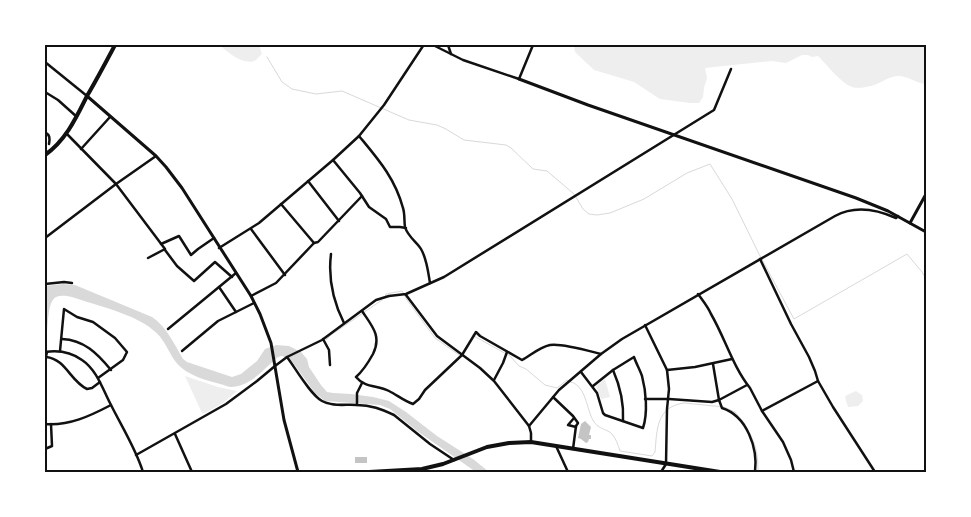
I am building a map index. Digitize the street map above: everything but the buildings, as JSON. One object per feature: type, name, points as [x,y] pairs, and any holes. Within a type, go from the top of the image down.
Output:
[{"type":"main road","points":[[45,155],[66,134],[77,117],[115,45]]},
{"type":"main road","points":[[369,472],[435,467],[487,447],[499,444],[531,442],[703,471],[720,472]]},
{"type":"street","points":[[220,248],[251,229],[308,182],[359,136],[384,106],[425,45]]},
{"type":"street","points":[[433,45],[463,60],[519,78],[588,105],[888,210],[926,232]]},
{"type":"street","points":[[448,45],[450,54]]},
{"type":"street","points":[[519,78],[533,45]]},
{"type":"street","points":[[45,62],[87,96],[166,167],[182,188],[251,296],[266,327],[271,343],[284,420],[298,472]]},
{"type":"street","points":[[136,455],[226,404],[288,357],[323,339],[378,299],[406,294],[444,277],[714,110],[731,70]]},
{"type":"street","points":[[45,92],[58,100],[77,117]]},
{"type":"street","points":[[81,149],[110,117]]},
{"type":"street","points":[[45,132],[49,134],[49,144]]},
{"type":"street","points":[[66,134],[116,184],[177,266],[194,281],[216,262],[232,276]]},
{"type":"street","points":[[359,136],[386,169],[397,190],[406,228],[414,243],[421,248],[430,283]]},
{"type":"street","points":[[45,238],[156,156]]},
{"type":"street","points":[[333,160],[369,207],[386,219],[390,227],[406,228]]},
{"type":"street","points":[[308,182],[339,221]]},
{"type":"street","points":[[910,223],[926,194]]},
{"type":"street","points":[[251,296],[276,283],[285,275],[314,243],[318,242],[362,196]]},
{"type":"street","points":[[281,204],[314,243]]},
{"type":"street","points":[[529,426],[559,390],[601,354],[622,339],[842,211],[870,209],[896,218],[898,216]]},
{"type":"street","points":[[251,229],[285,275]]},
{"type":"street","points":[[161,244],[179,236],[191,255],[214,238]]},
{"type":"street","points":[[148,258],[165,249]]},
{"type":"street","points":[[331,254],[332,291],[344,323]]},
{"type":"street","points":[[760,259],[809,358],[818,381],[875,472]]},
{"type":"street","points":[[168,328],[236,273]]},
{"type":"street","points":[[45,284],[72,283]]},
{"type":"street","points":[[219,287],[236,312]]},
{"type":"street","points":[[406,294],[437,336],[480,368],[494,381],[529,426],[531,442]]},
{"type":"street","points":[[698,294],[712,314],[732,359],[762,411],[783,442],[794,472]]},
{"type":"street","points":[[182,351],[218,321],[254,303]]},
{"type":"street","points":[[60,351],[64,309],[77,318],[93,322],[115,338],[127,352],[123,360],[98,378]]},
{"type":"street","points":[[362,311],[376,335],[377,342],[366,368],[356,377],[362,383],[374,388],[388,390],[413,404],[462,355],[476,332],[522,360],[551,345],[601,354]]},
{"type":"street","points":[[646,325],[667,370],[669,389],[666,464],[661,472]]},
{"type":"street","points":[[62,338],[72,339],[91,349],[100,356],[111,370]]},
{"type":"street","points":[[323,339],[329,350],[330,365]]},
{"type":"street","points":[[45,361],[46,352],[60,351],[82,360],[91,368],[98,378],[143,472]]},
{"type":"street","points":[[494,381],[507,352]]},
{"type":"street","points":[[46,357],[56,359],[82,387],[92,388],[100,382]]},
{"type":"street","points":[[288,357],[320,400],[326,403],[376,407],[394,415],[430,444],[454,460]]},
{"type":"street","points":[[581,372],[597,393],[603,413],[643,428],[646,412],[645,399],[642,376],[634,358],[613,370],[593,386]]},
{"type":"street","points":[[667,370],[713,364],[732,359]]},
{"type":"street","points":[[713,364],[722,408],[736,415],[754,446],[756,457],[755,472]]},
{"type":"street","points":[[613,370],[618,381],[624,406],[623,421]]},
{"type":"street","points":[[762,411],[818,381]]},
{"type":"street","points":[[357,404],[357,394],[362,383]]},
{"type":"street","points":[[645,399],[712,402],[747,385]]},
{"type":"street","points":[[553,398],[578,423],[573,449]]},
{"type":"street","points":[[45,424],[74,422],[91,416],[111,405]]},
{"type":"street","points":[[574,418],[568,425],[576,427]]},
{"type":"street","points":[[45,449],[52,446],[51,424]]},
{"type":"street","points":[[175,434],[192,472]]},
{"type":"street","points":[[556,446],[568,472]]},
{"type":"street","points":[[679,472],[681,466]]},
{"type":"shaded area","points":[[219,45],[259,45],[262,54],[256,60],[246,62],[231,55]]},
{"type":"shaded area","points":[[574,45],[926,45],[926,84],[897,76],[871,86],[854,88],[839,78],[818,56],[802,55],[786,63],[772,61],[705,68],[707,78],[703,97],[699,103],[690,103],[660,99],[634,82],[594,70],[575,52]]},
{"type":"shaded area","points":[[75,285],[152,317],[166,331],[183,359],[187,362],[232,377],[241,374],[257,361],[265,349],[276,345],[289,346],[301,352],[307,359],[309,367],[327,392],[373,397],[389,401],[489,472],[476,472],[417,431],[390,409],[380,405],[325,401],[315,393],[291,360],[282,356],[278,357],[250,381],[230,387],[193,375],[180,367],[157,333],[136,319],[114,310],[64,296],[56,297],[53,300],[49,311],[45,343],[45,286]]},
{"type":"shaded area","points":[[185,376],[237,391],[223,403],[202,413]]},
{"type":"shaded area","points":[[605,379],[610,397],[601,399],[596,386]]},
{"type":"shaded area","points":[[856,391],[862,395],[863,401],[858,406],[848,407],[845,397]]},
{"type":"waterway","points":[[267,57],[282,82],[292,89],[316,94],[342,91],[409,120],[437,125],[464,140],[506,145],[533,169],[547,171],[574,194],[583,209],[589,214],[610,213],[644,199],[687,173],[710,164],[732,199],[794,319],[907,254],[926,279]]},
{"type":"waterway","points":[[385,297],[386,294],[402,291],[435,338],[459,355]]},
{"type":"waterway","points":[[326,340],[382,300]]},
{"type":"waterway","points":[[472,335],[510,356],[519,366],[526,369],[545,385],[557,388],[567,380],[578,386],[582,391],[594,422],[611,433],[616,439],[620,451],[652,456],[655,452],[658,428],[663,414],[675,405],[684,403],[724,407],[735,412],[745,424]]},
{"type":"waterway","points":[[750,434],[757,453],[758,472]]}]
